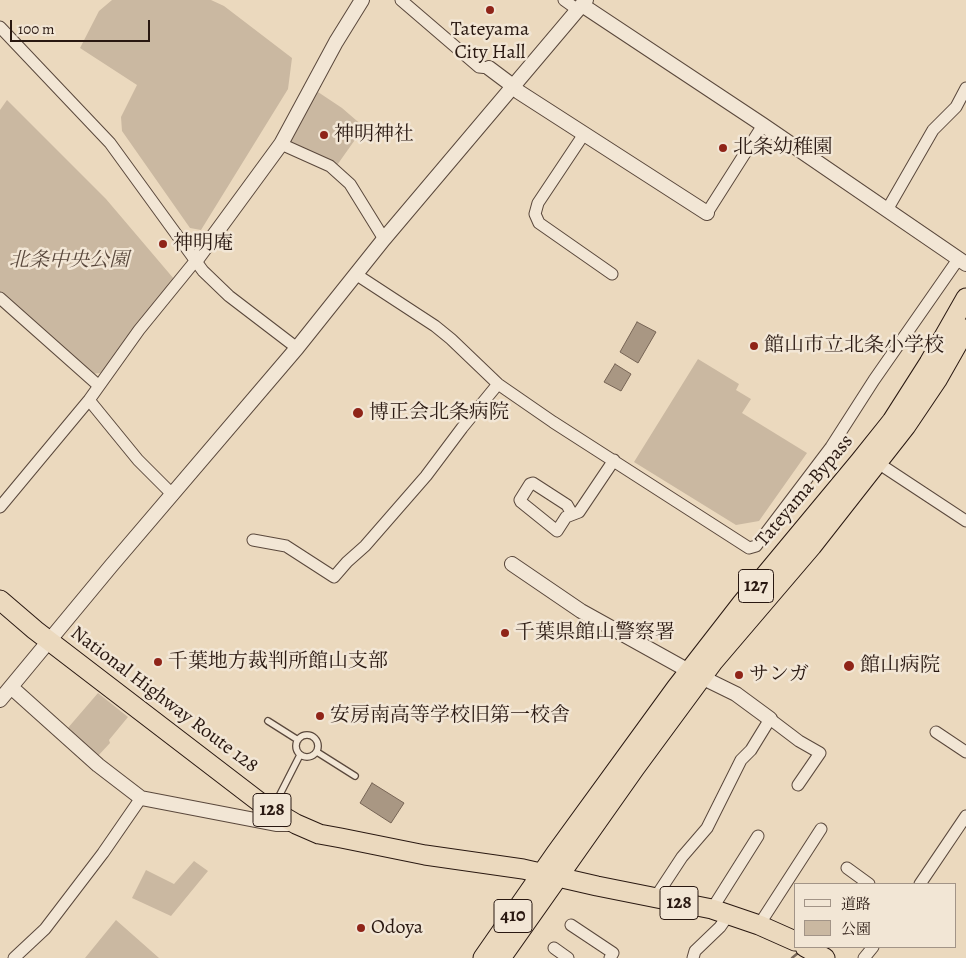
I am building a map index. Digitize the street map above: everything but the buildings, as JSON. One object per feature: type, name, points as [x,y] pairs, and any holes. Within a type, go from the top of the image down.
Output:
[{"type":"highway","name":"Tateyama Bypass","points":[[551,875],[696,674],[742,603],[892,420],[929,363],[966,298]]},
{"type":"highway","name":"Tateyama Bypass","points":[[696,674],[878,463],[932,388],[964,337]]},
{"type":"highway","name":"National Highway Route 128","points":[[0,600],[50,641],[272,810],[296,824],[319,834],[551,875],[721,912],[759,925],[794,941]]},
{"type":"highway","name":"410","points":[[483,958],[551,875]]},
{"type":"highway","name":"410","points":[[501,958],[551,875]]},
{"type":"highway","points":[[807,948],[825,958]]},
{"type":"street","points":[[0,506],[89,400],[139,330],[196,260],[281,144],[336,42],[362,0]]},
{"type":"street","points":[[401,0],[479,68],[489,68],[520,92],[707,213],[763,125]]},
{"type":"street","points":[[357,274],[435,326],[498,384],[553,422],[749,548],[756,546],[831,447],[874,380],[962,261],[763,125],[582,5],[564,0]]},
{"type":"street","points":[[0,700],[111,566],[297,348],[384,239],[582,5]]},
{"type":"street","points":[[0,27],[110,143],[157,210],[214,283],[297,348]]},
{"type":"street","points":[[887,210],[933,130],[956,107],[966,88]]},
{"type":"street","points":[[584,134],[538,203],[535,214],[539,223],[612,274]]},
{"type":"street","points":[[281,144],[330,166],[350,184],[384,239]]},
{"type":"street","points":[[0,298],[99,386]]},
{"type":"street","points":[[253,540],[286,546],[334,577],[365,546],[426,476],[498,384]]},
{"type":"street","points":[[89,400],[138,460],[173,495]]},
{"type":"street","points":[[572,514],[567,505],[533,483],[530,484],[520,500],[557,531],[566,517],[579,512],[614,460]]},
{"type":"street","points":[[878,463],[966,521]]},
{"type":"street","points":[[512,564],[582,611],[736,694],[799,741],[820,753],[798,785]]},
{"type":"street","points":[[11,687],[98,765],[141,798],[276,824],[296,824]]},
{"type":"street","points":[[655,898],[682,857],[707,828],[741,760],[751,750],[770,719]]},
{"type":"street","points":[[936,732],[966,752]]},
{"type":"street","points":[[14,958],[45,929],[103,853],[141,798]]},
{"type":"street","points":[[921,883],[966,816]]},
{"type":"street","points":[[759,925],[821,828]]},
{"type":"street","points":[[692,958],[695,951],[720,927],[721,912],[758,836]]},
{"type":"street","points":[[847,868],[868,883]]},
{"type":"street","points":[[571,925],[613,953],[610,958]]},
{"type":"street","points":[[554,948],[568,958]]},
{"type":"street","points":[[864,958],[872,948]]},
{"type":"lane","points":[[268,721],[298,740]]},
{"type":"lane","points":[[304,735],[315,738],[319,744],[317,752],[308,758],[300,755],[296,746],[298,740],[304,735]]},
{"type":"lane","points":[[317,752],[356,776]]},
{"type":"lane","points":[[272,810],[300,755]]},
{"type":"green space","points":[[112,0],[211,0],[224,6],[292,58],[288,89],[201,230],[190,228],[122,131],[121,117],[137,85],[80,48],[99,11]]},
{"type":"green space","points":[[318,92],[342,108],[364,127],[335,168],[291,144],[290,139],[312,99]]},
{"type":"green space","name":"北条中央公園","points":[[7,100],[106,199],[174,279],[101,373],[91,374],[0,294],[0,110]]},
{"type":"green space","points":[[698,359],[739,384],[736,390],[751,399],[742,413],[807,453],[759,521],[736,525],[634,462]]},
{"type":"green space","points":[[98,693],[128,717],[109,740],[110,743],[97,757],[67,729]]},
{"type":"green space","points":[[194,861],[208,871],[171,916],[132,898],[146,870],[174,884]]},
{"type":"green space","points":[[116,920],[159,958],[85,958]]},
{"type":"shaded area","points":[[637,322],[656,332],[638,363],[620,352]]},
{"type":"shaded area","points":[[615,364],[631,374],[621,391],[604,382]]},
{"type":"shaded area","points":[[372,783],[404,803],[391,823],[360,803]]},
{"type":"waterway","points":[[792,958],[798,953]]},
{"type":"place","name":"Tateyama City Hall","points":[[490,10]]},
{"type":"place","name":"神明神社","points":[[324,135]]},
{"type":"place","name":"北条幼稚園","points":[[723,148]]},
{"type":"place","name":"神明庵","points":[[163,244]]},
{"type":"place","name":"館山市立北条小学校","points":[[754,346]]},
{"type":"place","name":"博正会北条病院","points":[[358,413]]},
{"type":"place","name":"千葉県館山警察署","points":[[505,633]]},
{"type":"place","name":"千葉地方裁判所館山支部","points":[[158,662]]},
{"type":"place","name":"館山病院","points":[[849,666]]},
{"type":"place","name":"サンガ","points":[[739,675]]},
{"type":"place","name":"安房南高等学校旧第一校舎","points":[[320,716]]},
{"type":"place","name":"Odoya","points":[[361,928]]}]
